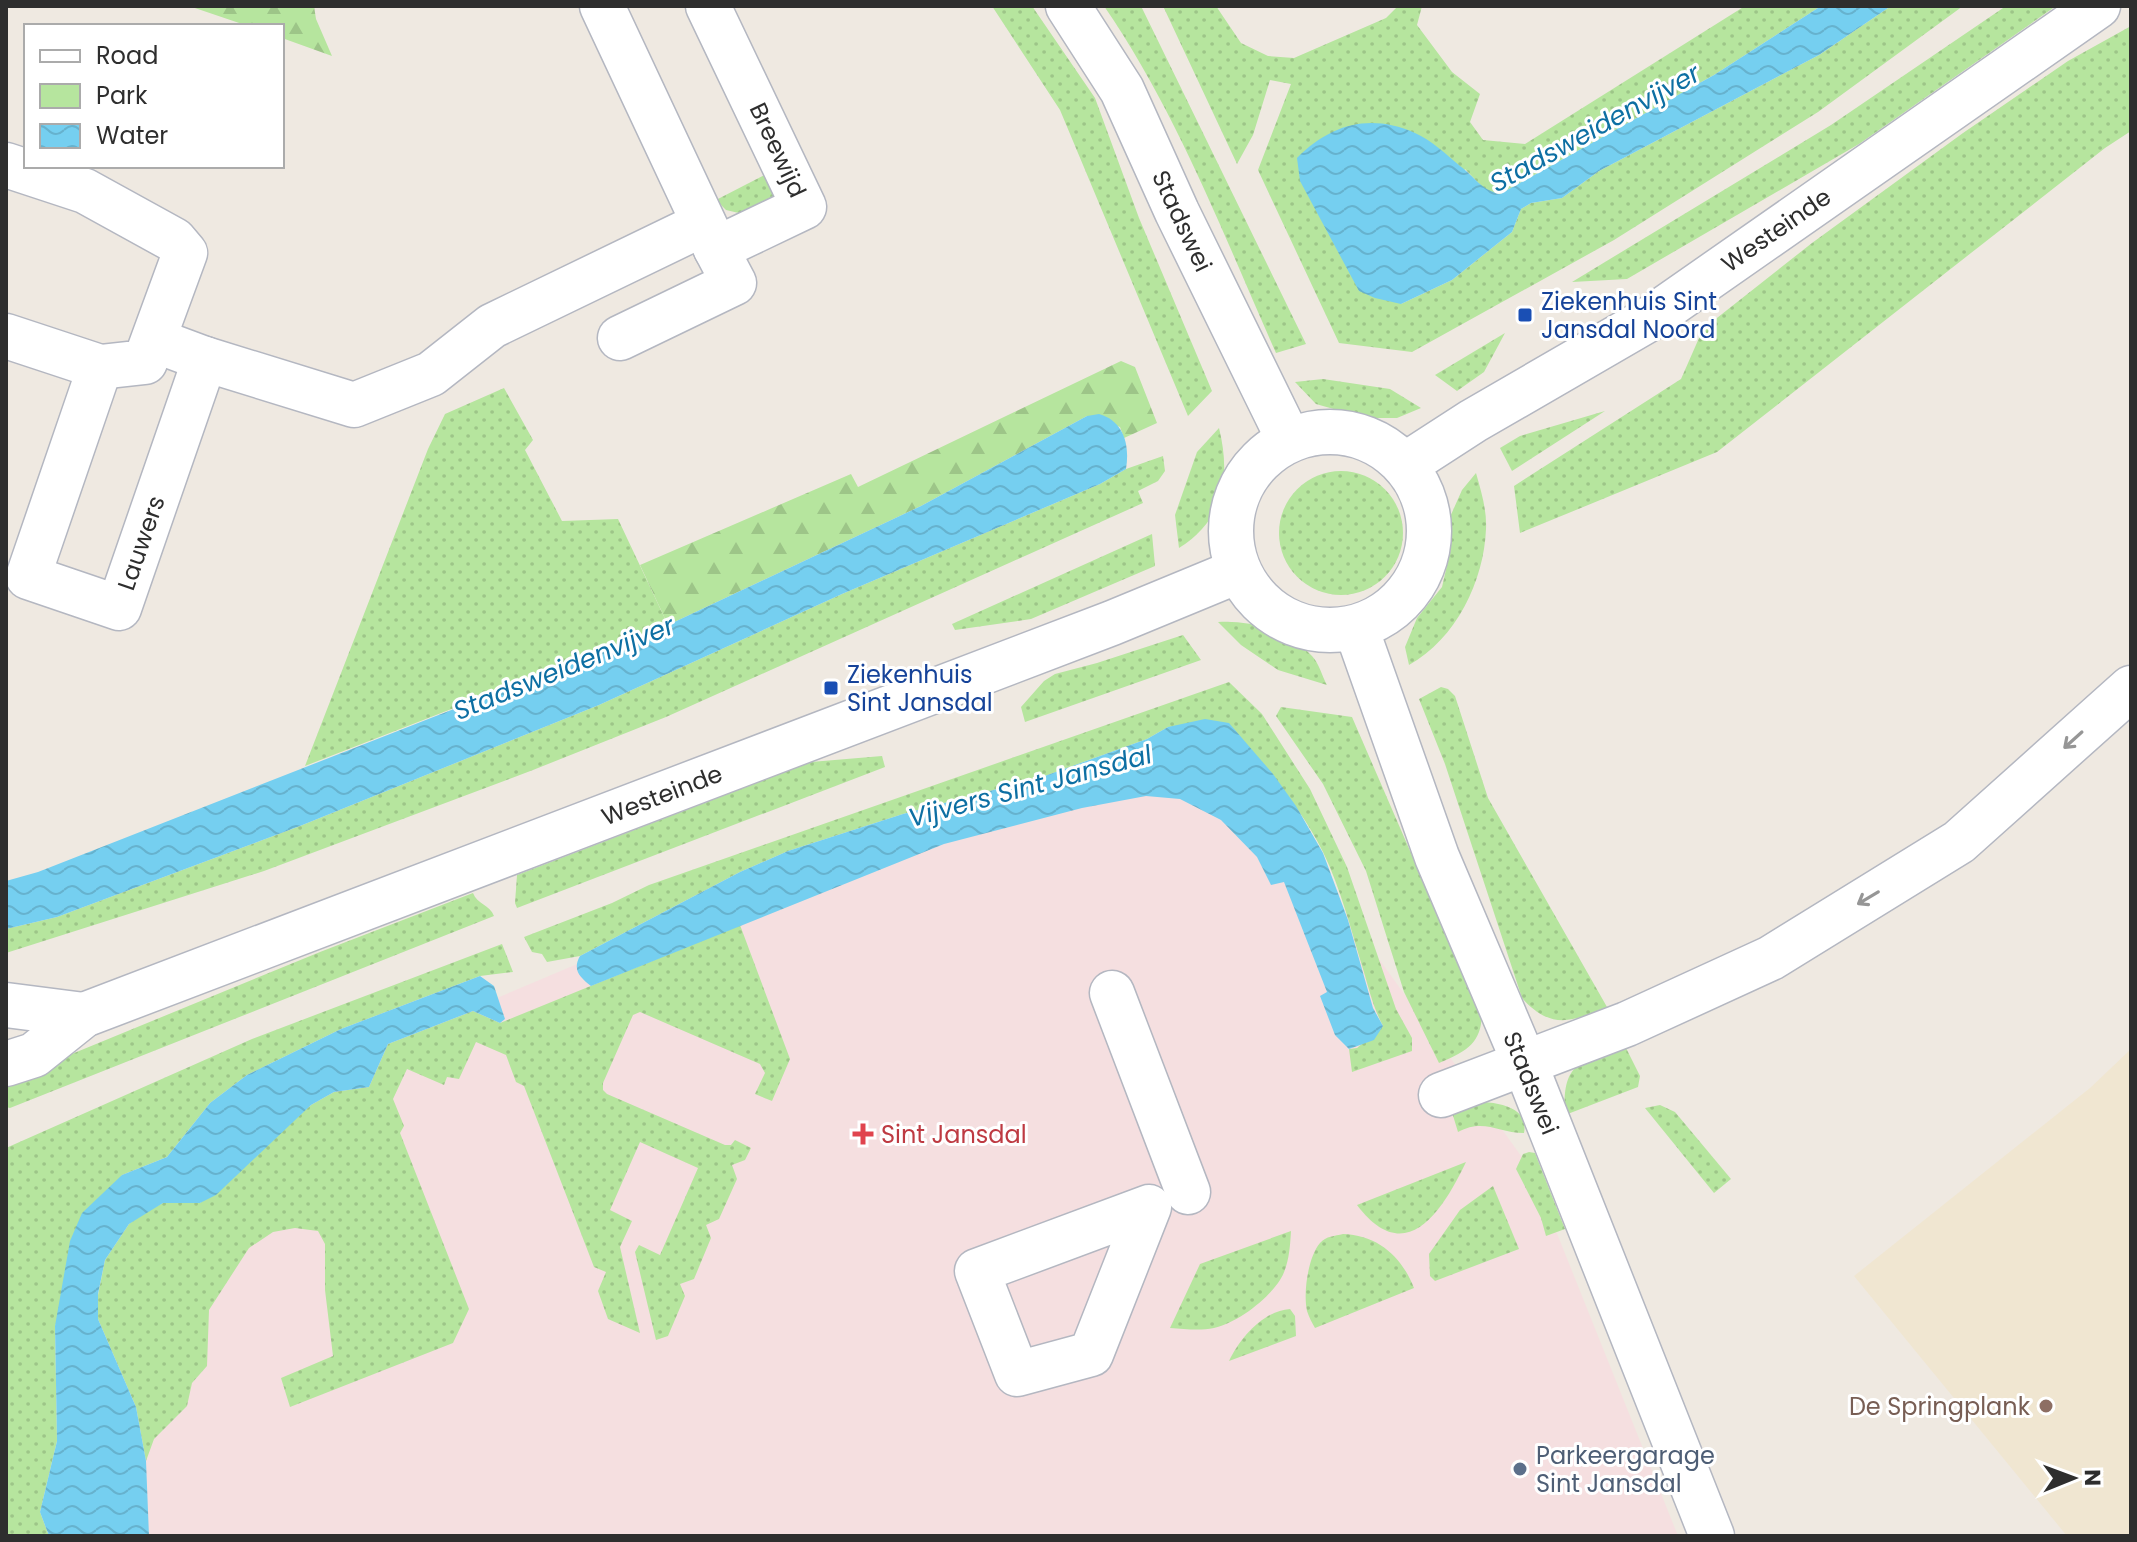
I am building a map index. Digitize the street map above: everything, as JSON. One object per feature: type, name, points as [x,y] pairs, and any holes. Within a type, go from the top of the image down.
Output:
[{"type":"street","points":[[602,6],[734,283],[620,338]]},
{"type":"street","name":"Breewijd","points":[[205,359],[354,405],[431,374],[492,326],[710,236],[804,207],[708,6]]},
{"type":"street","name":"Stadswei","points":[[1068,6],[1122,90],[1177,212],[1289,440]]},
{"type":"street","name":"Westeinde","points":[[1405,465],[1473,421],[1651,318],[2098,6]]},
{"type":"street","points":[[6,165],[85,191],[174,240],[185,253],[145,362],[100,367],[6,336]]},
{"type":"street","points":[[154,340],[205,359]]},
{"type":"street","name":"Lauwers","points":[[100,367],[28,577],[119,608],[205,359]]},
{"type":"street","points":[[1320,431],[1352,433],[1381,445],[1405,465],[1421,489],[1429,517],[1429,546],[1420,574],[1405,598],[1382,617],[1356,628],[1321,631],[1286,622],[1258,601],[1238,571],[1230,541],[1232,510],[1243,480],[1263,456],[1289,440],[1320,431]]},
{"type":"street","name":"Westeinde","points":[[6,1064],[34,1055],[84,1015],[1112,623],[1238,571]]},
{"type":"street","name":"Stadswei","points":[[1356,628],[1437,857],[1525,1064],[1712,1536]]},
{"type":"street","points":[[1441,1095],[1627,1024],[1771,958],[1959,842],[2131,688]]},
{"type":"street","points":[[1112,993],[1169,1200]]},
{"type":"street","name":"Westeinde","points":[[7,1005],[84,1015]]},
{"type":"shaded area","name":"Sint Jansdal","points":[[1178,748],[1314,869],[1532,1171],[1678,1536],[118,1536],[263,1097],[615,948]]},
{"type":"shaded area","name":"De Springplank","points":[[2131,1049],[2131,1536],[2067,1536],[1854,1276],[2090,1088]]},
{"type":"green space","points":[[189,6],[314,6],[316,19],[332,56],[284,39],[284,24],[242,24]]},
{"type":"green space","points":[[992,6],[1032,6],[1095,98],[1139,218],[1212,391],[1188,416],[1060,110]]},
{"type":"green space","points":[[1104,6],[1141,6],[1306,344],[1276,353],[1177,132]]},
{"type":"green space","points":[[1163,6],[1216,6],[1241,43],[1268,56],[1294,58],[1386,18],[1398,6],[1422,6],[1417,25],[1452,72],[1480,94],[1470,122],[1483,140],[1525,144],[1745,6],[1821,6],[1714,75],[1500,194],[1485,190],[1465,169],[1401,304],[1452,280],[1512,232],[1521,209],[1531,203],[1562,198],[1599,171],[1819,55],[1891,6],[1963,6],[1818,112],[1614,240],[1412,352],[1339,343],[1258,170],[1291,84],[1270,80],[1253,135],[1237,164]]},
{"type":"green space","points":[[2006,6],[2056,6],[1859,144],[1627,279],[1572,282],[1831,125]]},
{"type":"green space","points":[[2131,26],[2131,131],[2105,148],[1717,452],[1520,533],[1514,486],[1681,379],[1703,329],[1812,243],[1963,133],[2068,61]]},
{"type":"green space","points":[[776,169],[775,195],[743,214],[726,210],[716,200]]},
{"type":"green space","points":[[1505,333],[1484,372],[1457,391],[1435,375]]},
{"type":"green space","points":[[1121,361],[1135,367],[1157,423],[1124,438],[1120,427],[1087,416],[921,506],[668,625],[640,565],[851,474],[858,487]]},
{"type":"green space","points":[[1323,379],[1390,389],[1421,408],[1397,418],[1365,418],[1316,404],[1295,382]]},
{"type":"green space","points":[[504,388],[533,440],[525,450],[562,521],[618,519],[668,625],[305,766],[428,449],[445,414]]},
{"type":"green space","points":[[1605,411],[1512,471],[1500,448],[1520,436]]},
{"type":"green space","points":[[1219,428],[1224,463],[1215,511],[1194,537],[1179,548],[1175,515],[1197,452]]},
{"type":"green space","points":[[1163,456],[1165,471],[1158,481],[1138,491],[1143,503],[666,717],[264,871],[6,953],[6,929],[57,917],[300,826],[599,705],[842,594],[1100,484],[1126,469]]},
{"type":"green space","points":[[1341,471],[1365,476],[1385,489],[1398,509],[1403,533],[1398,557],[1385,577],[1365,590],[1341,595],[1317,590],[1297,577],[1284,557],[1279,533],[1284,509],[1297,489],[1317,476]]},
{"type":"green space","points":[[1476,473],[1485,508],[1486,529],[1480,569],[1453,624],[1426,654],[1409,665],[1405,647],[1417,618],[1442,587],[1451,548],[1450,517],[1462,490]]},
{"type":"green space","points":[[1152,534],[1155,566],[1031,619],[955,630],[952,624]]},
{"type":"green space","points":[[1218,622],[1256,625],[1292,640],[1314,659],[1327,685],[1278,670],[1241,645]]},
{"type":"green space","points":[[1183,635],[1201,660],[1025,722],[1021,707],[1044,681],[1055,674]]},
{"type":"green space","points":[[1229,682],[1262,714],[1310,789],[1347,867],[1396,1009],[1412,1038],[1412,1051],[1352,1072],[1349,1049],[1357,1048],[1383,1026],[1340,895],[1323,852],[1303,818],[1229,724],[1168,727],[1147,739],[1042,777],[903,814],[788,851],[740,872],[580,956],[547,962],[542,954],[532,952],[524,937],[612,903],[649,885]]},
{"type":"green space","points":[[1441,687],[1455,696],[1488,798],[1607,1007],[1572,1019],[1552,1019],[1542,1015],[1522,998],[1445,764],[1419,699]]},
{"type":"green space","points":[[1281,707],[1352,717],[1414,860],[1481,996],[1479,1031],[1470,1046],[1462,1052],[1439,1063],[1404,992],[1366,871],[1323,784],[1276,716]]},
{"type":"green space","points":[[882,756],[885,767],[517,908],[517,875],[811,762]]},
{"type":"green space","points":[[473,893],[494,916],[6,1107],[6,1081],[320,952]]},
{"type":"green space","points":[[740,925],[790,1059],[772,1101],[755,1094],[765,1073],[760,1064],[640,1012],[633,1015],[603,1083],[607,1094],[725,1145],[731,1145],[735,1140],[751,1148],[745,1160],[732,1165],[737,1179],[719,1219],[706,1225],[711,1238],[694,1279],[680,1284],[685,1296],[668,1336],[656,1340],[635,1252],[639,1245],[660,1255],[698,1168],[640,1142],[610,1210],[632,1221],[620,1247],[640,1333],[608,1319],[598,1291],[606,1272],[594,1267],[524,1086],[516,1082],[506,1055],[476,1042],[459,1079],[447,1077],[444,1085],[407,1069],[393,1099],[404,1126],[400,1133],[469,1309],[453,1343],[290,1407],[281,1378],[333,1356],[325,1290],[325,1244],[318,1231],[295,1228],[273,1232],[249,1248],[209,1310],[207,1366],[192,1383],[187,1406],[154,1439],[146,1461],[136,1407],[98,1319],[98,1295],[105,1260],[129,1224],[163,1203],[200,1203],[311,1105],[334,1092],[369,1087],[388,1044],[473,1011],[500,1023]]},
{"type":"green space","points":[[502,944],[513,972],[480,976],[341,1029],[247,1075],[210,1103],[167,1157],[122,1175],[55,1326],[57,1441],[40,1512],[49,1536],[6,1536],[6,1148],[252,1039]]},
{"type":"green space","points":[[1626,1048],[1640,1076],[1638,1087],[1565,1115],[1566,1085],[1570,1075],[1584,1062]]},
{"type":"green space","points":[[1467,1101],[1495,1103],[1514,1110],[1524,1123],[1524,1133],[1483,1126],[1458,1132],[1451,1109]]},
{"type":"green space","points":[[1660,1105],[1675,1112],[1731,1179],[1714,1193],[1645,1108]]},
{"type":"green space","points":[[1535,1153],[1565,1229],[1546,1236],[1541,1218],[1516,1169],[1523,1154]]},
{"type":"green space","points":[[1466,1162],[1434,1214],[1407,1233],[1391,1232],[1375,1224],[1357,1205]]},
{"type":"green space","points":[[1493,1186],[1519,1249],[1435,1281],[1430,1276],[1429,1254],[1460,1210]]},
{"type":"green space","points":[[1291,1231],[1283,1275],[1260,1302],[1233,1321],[1214,1328],[1170,1328],[1200,1264]]},
{"type":"green space","points":[[1343,1234],[1378,1243],[1403,1267],[1414,1288],[1315,1328],[1306,1303],[1310,1266],[1322,1241]]},
{"type":"green space","points":[[1290,1309],[1295,1316],[1296,1336],[1229,1361],[1239,1343],[1262,1320]]},
{"type":"water","points":[[1821,6],[1891,6],[1819,55],[1599,171],[1562,198],[1531,203],[1521,209],[1512,232],[1452,280],[1401,304],[1359,291],[1300,181],[1297,158],[1310,146],[1337,130],[1367,123],[1398,127],[1421,136],[1483,186],[1500,194],[1714,75]]},
{"type":"water","name":"Stadsweidenvijver","points":[[1099,414],[1108,417],[1120,428],[1127,451],[1126,469],[1100,484],[842,594],[599,705],[300,826],[57,917],[6,929],[6,881],[38,872],[668,625],[921,506],[1087,416]]},
{"type":"water","name":"Vijvers Sint Jansdal","points":[[1205,719],[1229,723],[1273,774],[1323,853],[1348,920],[1373,1008],[1383,1026],[1374,1040],[1349,1049],[1335,1035],[1320,996],[1327,992],[1284,882],[1271,885],[1257,857],[1221,820],[1180,799],[1146,796],[1082,808],[944,844],[591,986],[578,973],[580,956],[740,872],[788,851],[903,814],[1042,777],[1147,739],[1168,727]]},
{"type":"water","points":[[480,976],[494,986],[505,1019],[500,1023],[473,1011],[388,1044],[369,1087],[334,1092],[311,1105],[216,1195],[200,1203],[163,1203],[129,1224],[105,1260],[98,1294],[98,1319],[136,1407],[146,1461],[149,1536],[49,1536],[40,1512],[57,1441],[55,1326],[70,1241],[82,1213],[122,1175],[167,1157],[210,1103],[247,1075],[341,1029]]},
{"type":"place","name":"Ziekenhuis Sint Jansdal Noord","points":[[1525,315]]},
{"type":"place","name":"Ziekenhuis Sint Jansdal","points":[[831,688]]},
{"type":"place","name":"Sint Jansdal","points":[[863,1134]]},
{"type":"place","name":"De Springplank","points":[[2046,1406]]},
{"type":"place","name":"Parkeergarage Sint Jansdal","points":[[1520,1469]]}]
